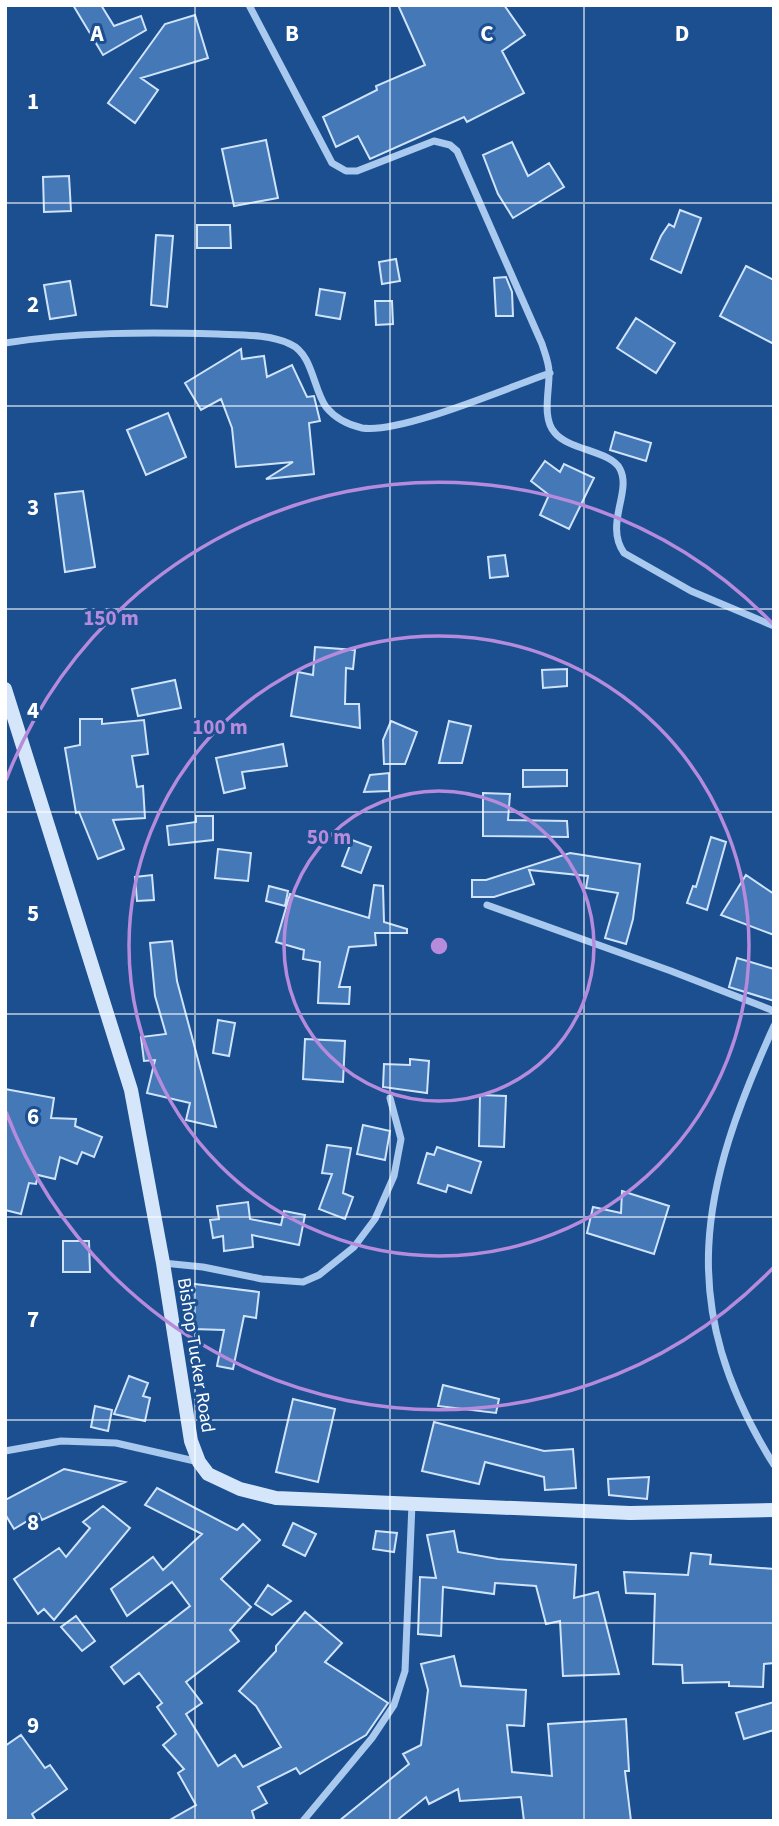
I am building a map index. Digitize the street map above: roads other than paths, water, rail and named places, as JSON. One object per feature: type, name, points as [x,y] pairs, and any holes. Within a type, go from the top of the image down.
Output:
[{"type":"main road","name":"Bishop Tucker Road","points":[[5,689],[131,1090],[163,1263],[183,1405],[199,1462],[208,1474],[223,1482],[276,1498],[630,1513],[774,1510]]},
{"type":"street","points":[[249,5],[332,163],[339,168],[357,171],[434,141],[450,145],[457,151],[542,344],[550,373],[549,420],[554,433],[573,446],[615,463],[620,469],[622,482],[616,526],[617,543],[624,553],[691,591],[774,626]]},
{"type":"street","points":[[5,343],[39,338],[183,333],[238,335],[284,341],[297,348],[303,356],[326,406],[340,420],[363,428],[400,425],[550,373]]},
{"type":"street","points":[[487,905],[633,957],[774,1012]]},
{"type":"street","points":[[774,1026],[729,1132],[716,1177],[708,1267],[713,1315],[725,1369],[754,1434],[774,1465]]},
{"type":"street","points":[[163,1263],[204,1266],[262,1279],[303,1282],[319,1275],[354,1247],[368,1229],[394,1176],[401,1139],[390,1098]]},
{"type":"street","points":[[5,1451],[61,1441],[116,1443],[199,1462]]},
{"type":"street","points":[[303,1821],[372,1738],[394,1705],[405,1671],[412,1503]]}]
